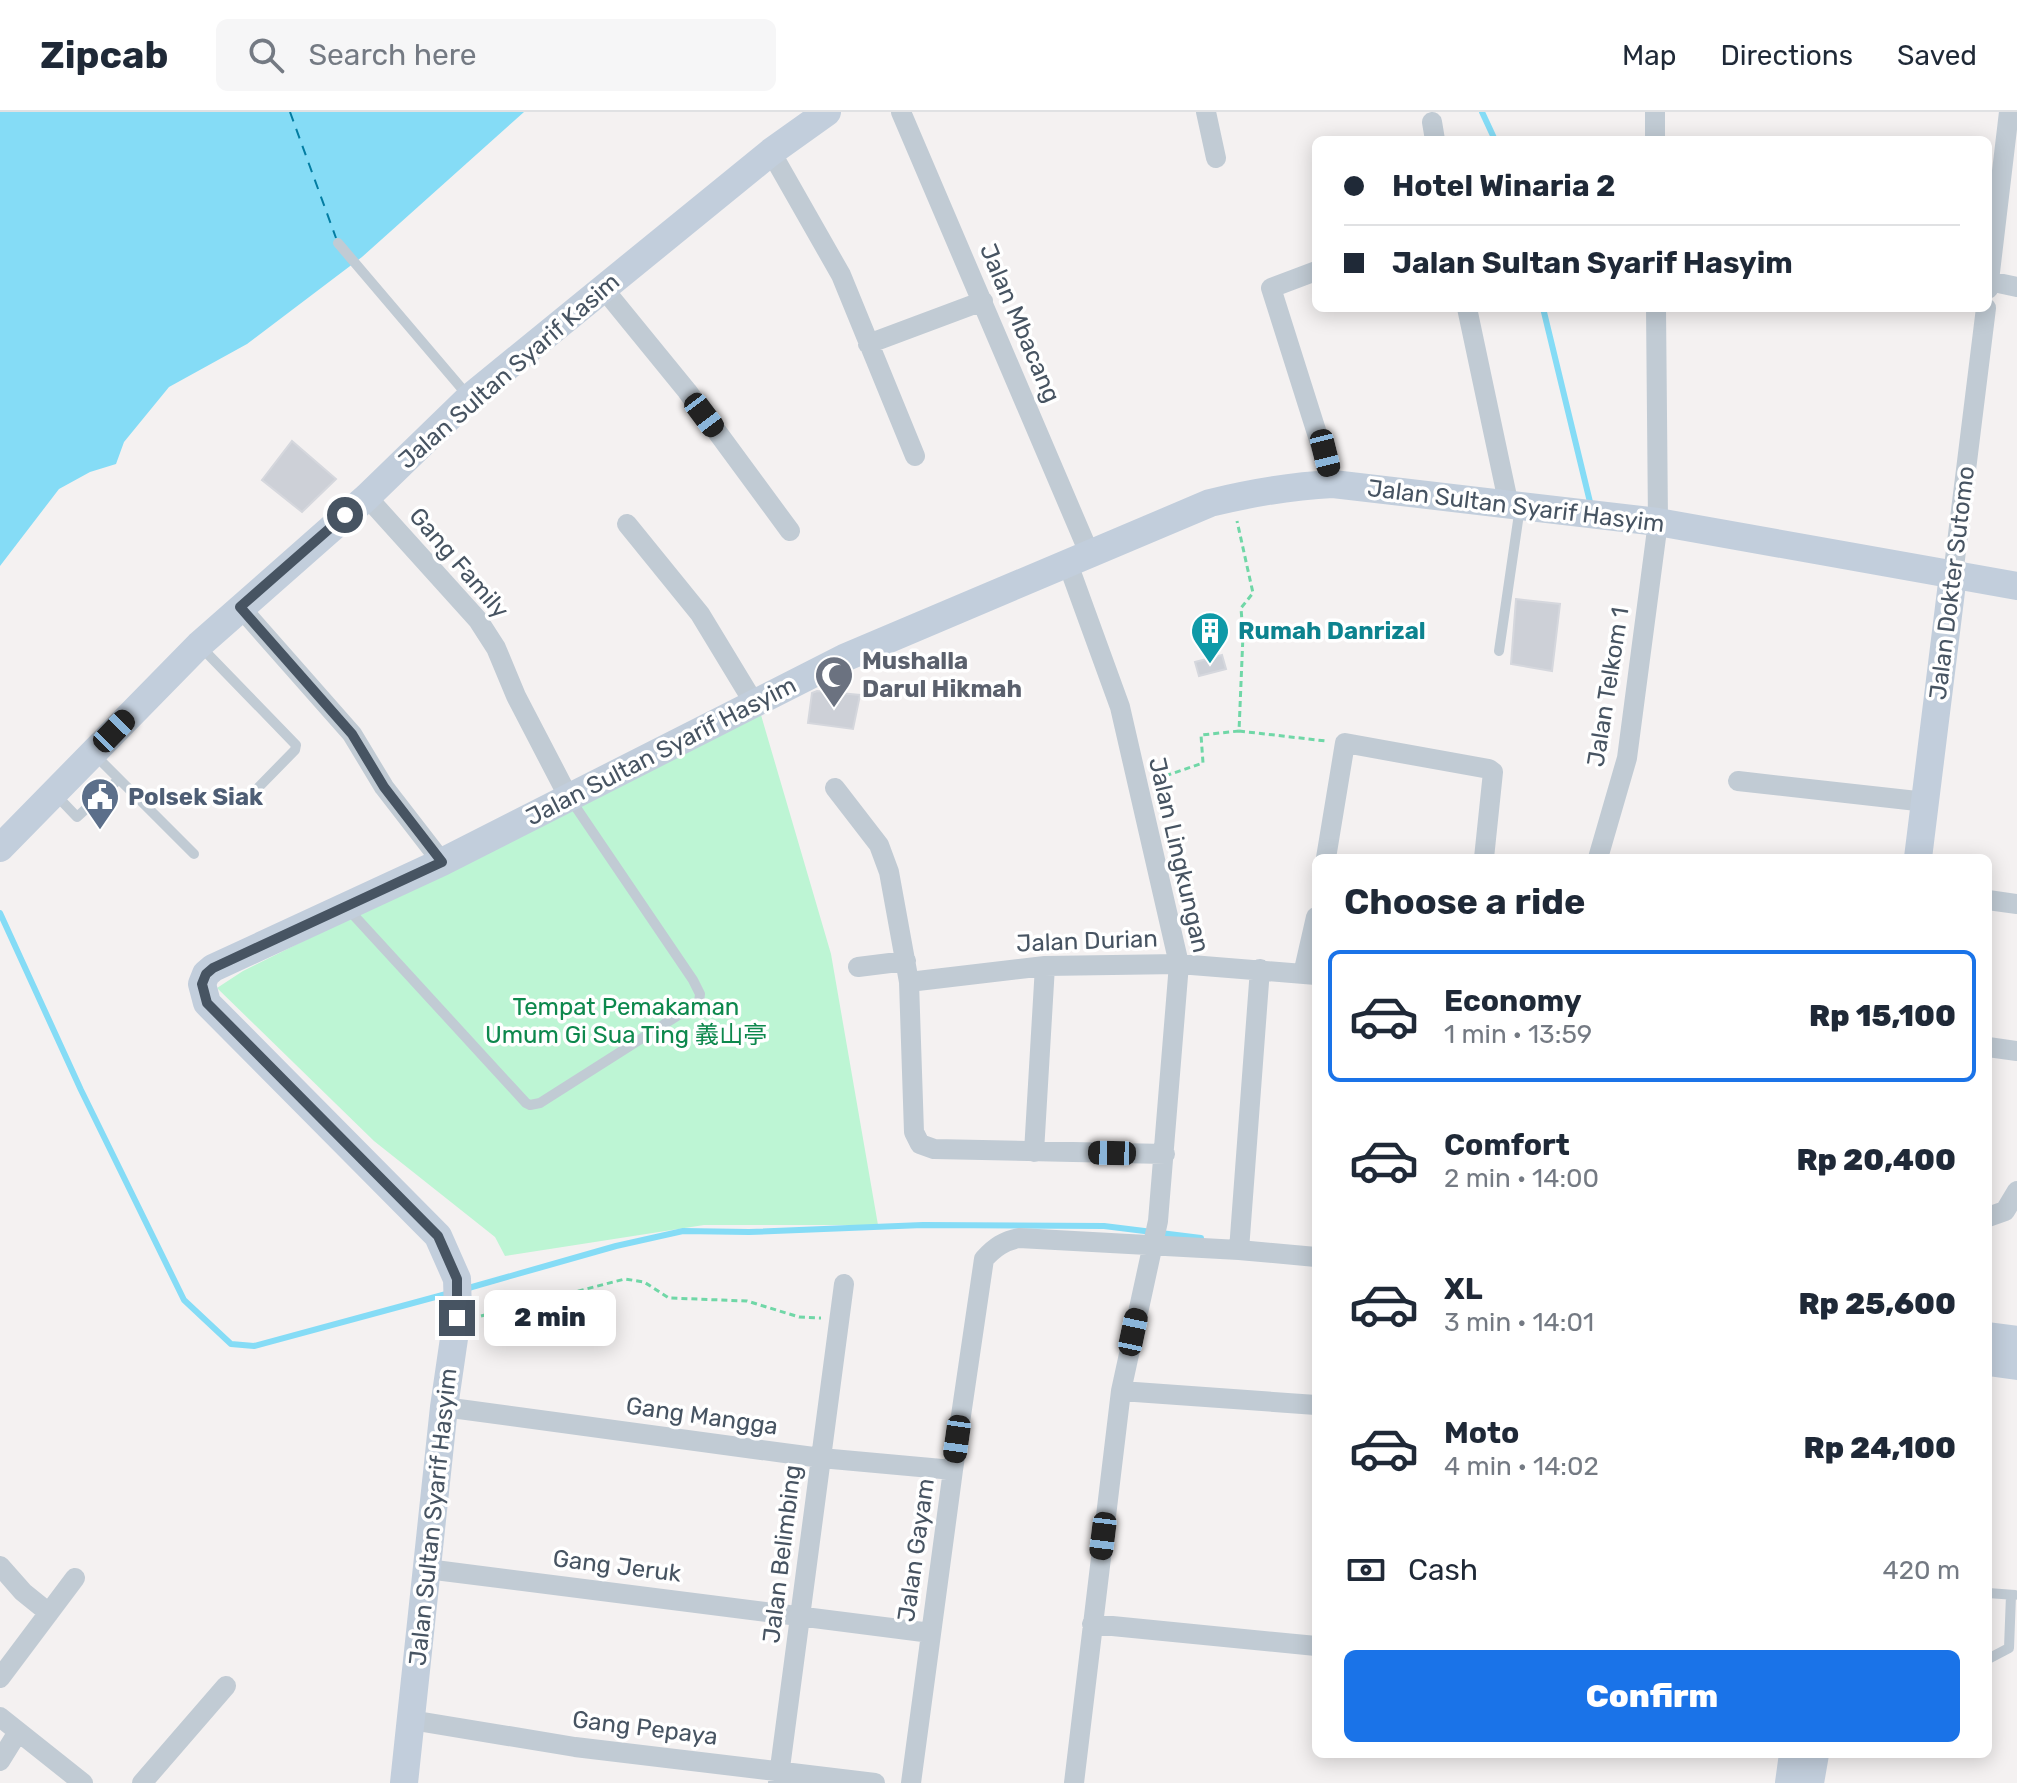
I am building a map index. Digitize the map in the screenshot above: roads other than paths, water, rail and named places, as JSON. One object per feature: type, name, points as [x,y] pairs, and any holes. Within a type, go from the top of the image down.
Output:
[{"type":"street","name":"Jalan Sultan Syarif Kasim","points":[[0,848],[199,645],[367,497],[469,398],[771,152],[827,112]]},
{"type":"street","name":"Jalan Mbacang","points":[[901,112],[983,301],[1079,560]]},
{"type":"street","points":[[1206,112],[1216,158]]},
{"type":"street","points":[[1655,112],[1655,136]]},
{"type":"street","points":[[1992,256],[2009,112]]},
{"type":"street","points":[[771,152],[841,275],[915,456]]},
{"type":"street","points":[[1312,273],[1271,288],[1333,484]]},
{"type":"street","points":[[1992,282],[2017,287]]},
{"type":"street","points":[[603,288],[687,391],[790,531]]},
{"type":"street","points":[[868,344],[983,301]]},
{"type":"street","points":[[1468,312],[1514,507]]},
{"type":"street","name":"Jalan Telkom 1","points":[[1599,854],[1627,758],[1658,522],[1656,312]]},
{"type":"street","name":"Jalan Dokter Sutomo","points":[[1919,854],[1986,312]]},
{"type":"street","name":"Jalan Sultan Syarif Hasyim","points":[[404,1783],[444,1407],[458,1314],[457,1279],[438,1236],[218,1015],[203,995],[202,984],[213,968],[442,862],[844,658],[1210,503],[1231,498],[1297,486],[1333,484],[1658,522],[2017,586]]},
{"type":"street","name":"Gang Family","points":[[367,497],[478,620],[496,648],[516,696],[569,798]]},
{"type":"street","points":[[627,524],[700,614],[754,703]]},
{"type":"street","name":"Jalan Lingkungan","points":[[1074,1783],[1121,1391],[1158,1221],[1179,964],[1120,707],[1079,560]]},
{"type":"street","points":[[240,607],[352,734],[384,787],[442,862]]},
{"type":"street","points":[[1327,854],[1345,743],[1452,761],[1493,772],[1484,854]]},
{"type":"street","points":[[1738,781],[1926,802]]},
{"type":"street","points":[[835,788],[879,845],[893,888],[909,982],[916,1139],[934,1149],[1165,1154]]},
{"type":"street","points":[[1992,901],[2017,904]]},
{"type":"street","points":[[858,967],[906,961]]},
{"type":"street","name":"Jalan Durian","points":[[909,982],[1045,966],[1179,964],[1310,974]]},
{"type":"street","points":[[1034,1152],[1045,966]]},
{"type":"street","points":[[1239,1250],[1260,969]]},
{"type":"street","points":[[1992,1048],[2017,1051]]},
{"type":"street","points":[[1992,1217],[2005,1211],[2017,1191]]},
{"type":"street","name":"Jalan Gayam","points":[[911,1783],[984,1259],[993,1249],[1019,1238],[1151,1245]]},
{"type":"street","points":[[1151,1245],[1312,1257]]},
{"type":"street","name":"Jalan Belimbing","points":[[779,1777],[844,1284]]},
{"type":"street","points":[[1992,1337],[2017,1340]]},
{"type":"street","points":[[1992,1363],[2017,1366]]},
{"type":"street","points":[[1121,1391],[1312,1405]]},
{"type":"street","name":"Gang Mangga","points":[[444,1407],[821,1458],[953,1470]]},
{"type":"street","points":[[0,1566],[23,1592],[49,1613]]},
{"type":"street","name":"Gang Jeruk","points":[[427,1569],[931,1633]]},
{"type":"street","points":[[0,1678],[75,1578]]},
{"type":"street","points":[[1092,1624],[1312,1646]]},
{"type":"street","points":[[142,1783],[226,1686]]},
{"type":"street","points":[[0,1717],[83,1783]]},
{"type":"street","name":"Gang Pepaya","points":[[411,1720],[779,1777],[875,1783]]},
{"type":"street","points":[[0,1761],[18,1732]]},
{"type":"street","points":[[1789,1783],[1792,1758]]},
{"type":"street","points":[[1810,1783],[1814,1758]]},
{"type":"lane","points":[[338,243],[469,398]]},
{"type":"lane","points":[[1499,651],[1514,507]]},
{"type":"lane","points":[[199,645],[296,745],[295,750],[248,798]]},
{"type":"lane","points":[[92,752],[194,854]]},
{"type":"lane","points":[[54,792],[77,817],[118,780]]},
{"type":"lane","points":[[347,908],[526,1103],[540,1103],[699,1002],[700,994],[569,798]]},
{"type":"lane","points":[[1992,1593],[2014,1595],[2009,1648],[1992,1657]]},
{"type":"water","points":[[0,112],[524,112],[362,257],[247,344],[169,387],[124,442],[116,464],[90,472],[59,489],[0,566]]},
{"type":"waterway","points":[[1482,112],[1493,136]]},
{"type":"waterway","points":[[1544,312],[1590,502]]},
{"type":"waterway","points":[[0,913],[81,1090],[184,1300],[231,1344],[254,1346],[450,1293]]},
{"type":"waterway","points":[[465,1289],[616,1246],[683,1231],[749,1232],[923,1225],[1104,1226],[1201,1238]]},
{"type":"place","name":"Rumah Danrizal","points":[[1210,665]]},
{"type":"place","name":"Mushalla Darul Hikmah","points":[[834,709]]},
{"type":"place","name":"Polsek Siak","points":[[100,831]]},
{"type":"park label","name":"Tempat Pemakaman Umum Gi Sua Ting 義山亭","points":[[626,1021]]}]
